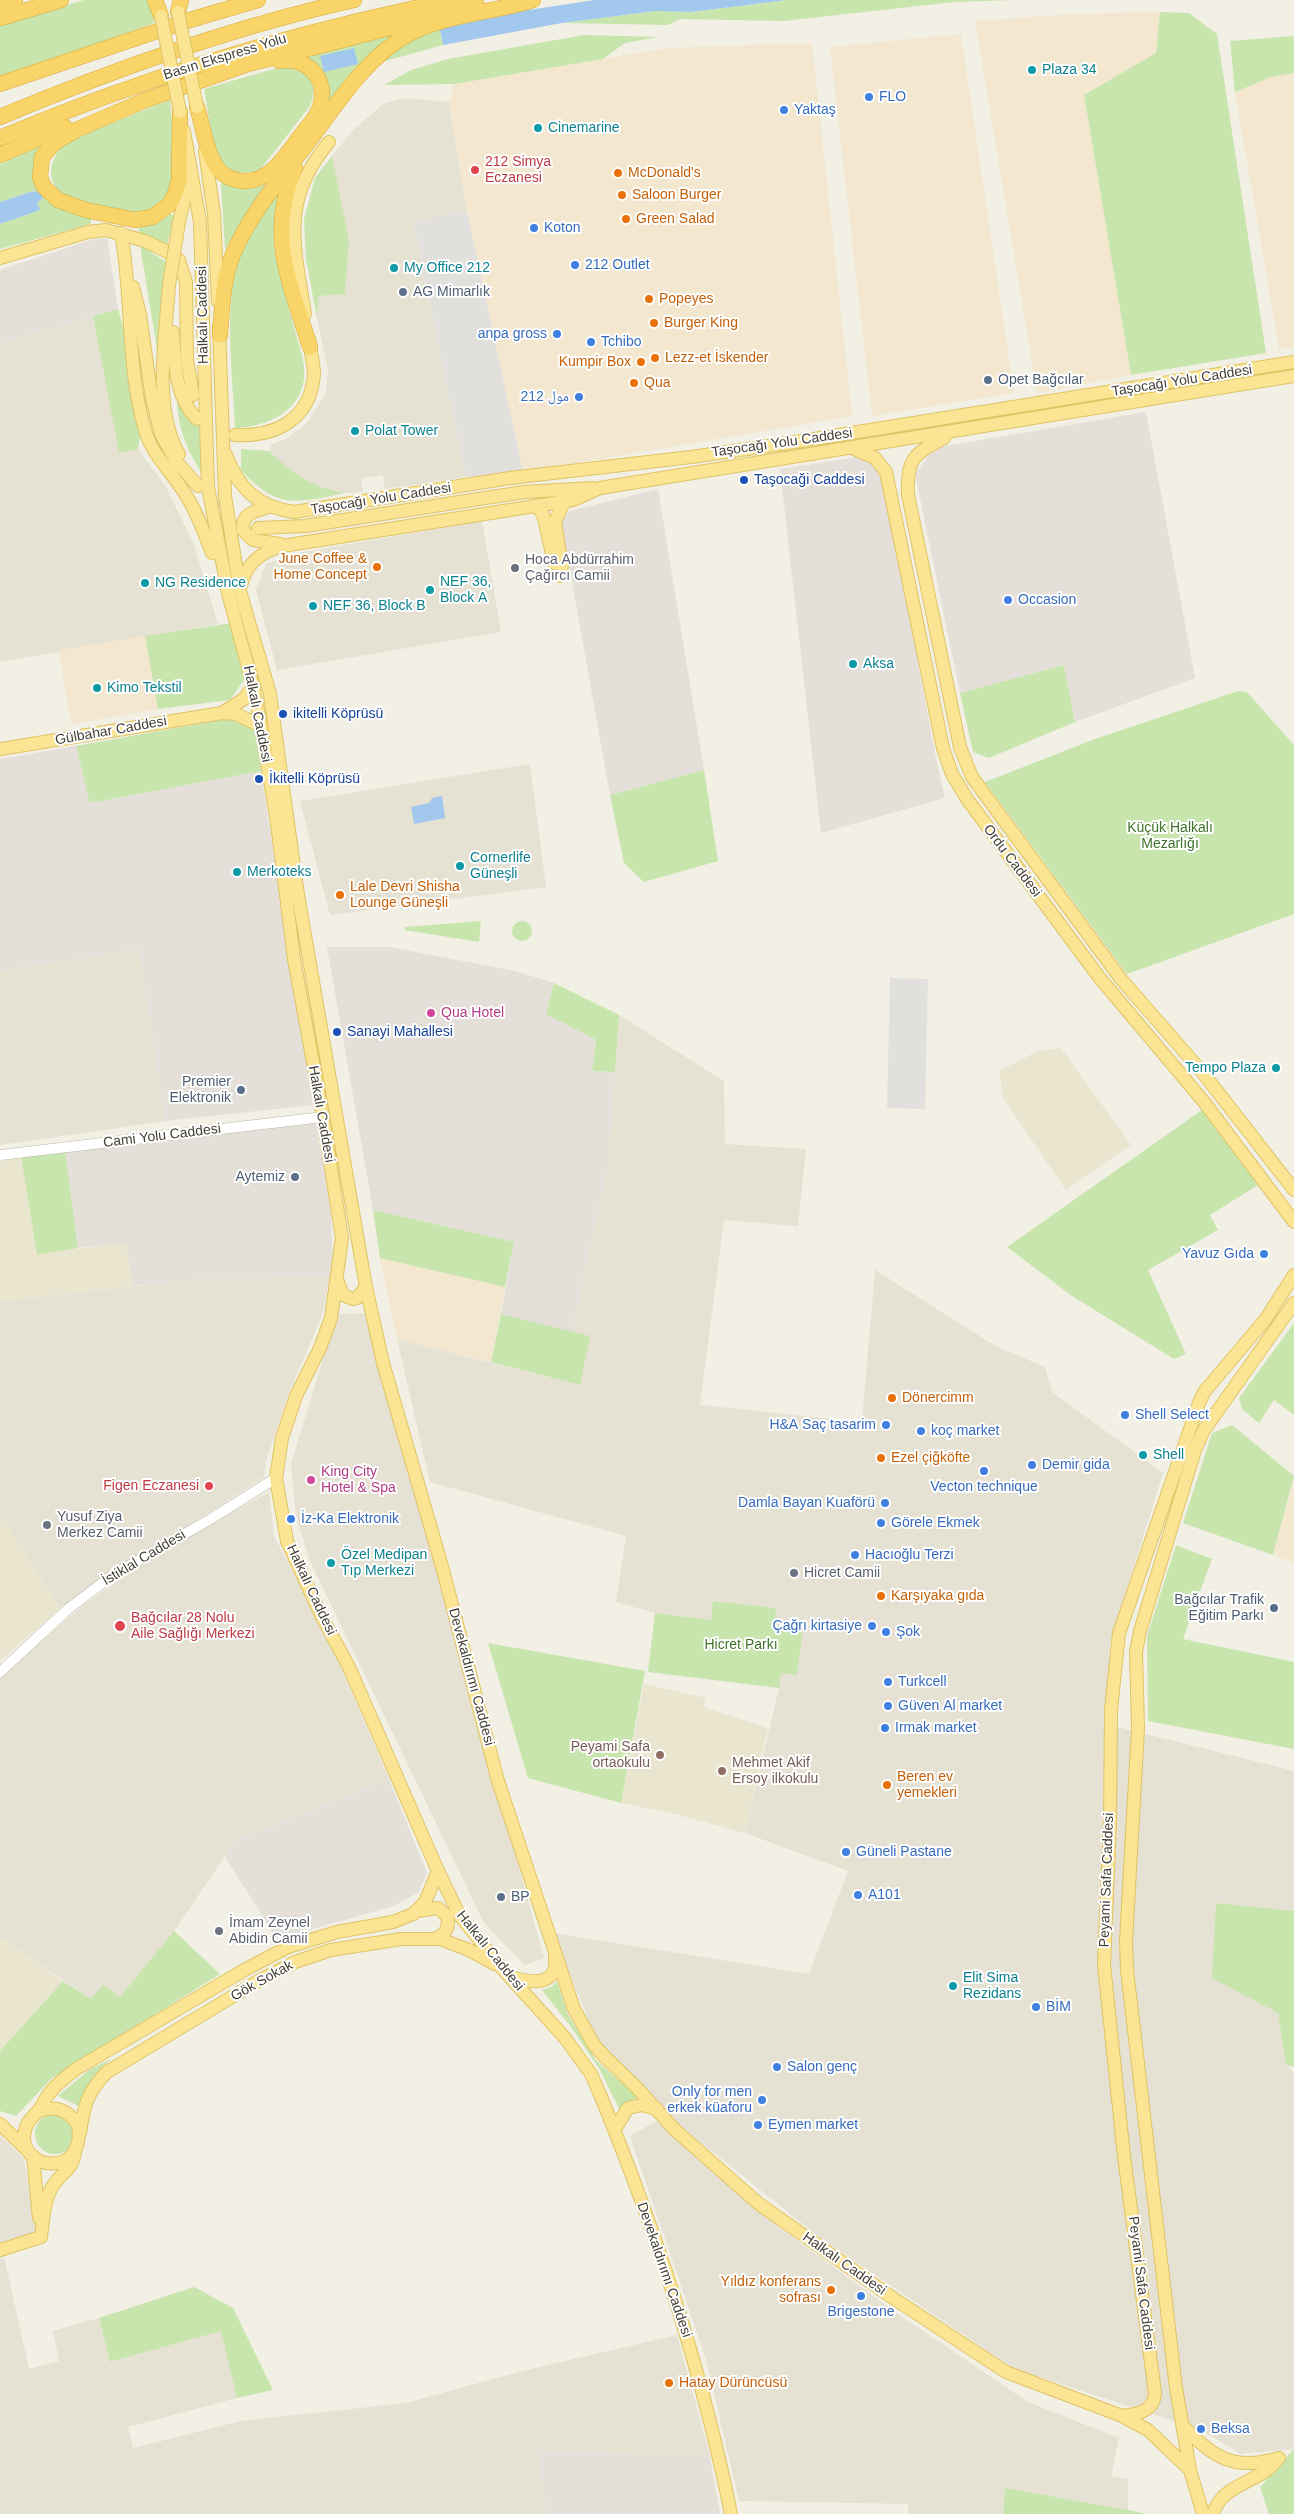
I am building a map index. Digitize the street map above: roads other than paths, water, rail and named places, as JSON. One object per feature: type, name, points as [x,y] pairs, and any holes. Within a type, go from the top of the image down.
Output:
[{"type":"highway","points":[[0,4],[15,0]]},
{"type":"highway","points":[[0,18],[61,0]]},
{"type":"highway","points":[[156,0],[161,16]]},
{"type":"highway","points":[[0,84],[194,19],[258,0]]},
{"type":"highway","name":"Basın Ekspress Yolu","points":[[0,117],[96,78],[188,45],[287,16],[354,0]]},
{"type":"highway","name":"Basın Ekspress Yolu","points":[[0,138],[145,82],[210,60],[316,30],[457,0]]},
{"type":"highway","points":[[0,155],[91,117],[282,54],[421,20],[476,0]]},
{"type":"highway","points":[[220,335],[226,278],[243,233],[256,211],[374,60],[397,41],[445,20],[533,0]]},
{"type":"highway","points":[[197,107],[218,168],[233,179],[249,182],[262,179],[276,167],[320,107],[322,90],[319,78],[304,63],[284,60],[226,73]]},
{"type":"highway","points":[[0,92],[56,66]]},
{"type":"highway","points":[[143,101],[76,130],[46,150],[40,165],[40,177],[50,195],[69,205],[110,216],[135,220],[152,218],[168,205],[175,194],[179,171],[180,112]]},
{"type":"highway","points":[[310,347],[287,269],[281,236],[281,220],[289,183],[312,138]]},
{"type":"main road","points":[[178,4],[197,107]]},
{"type":"main road","points":[[161,16],[180,112]]},
{"type":"main road","name":"Halkalı Caddesi","points":[[197,107],[214,214],[220,335],[222,446],[234,592],[270,694],[298,895],[366,1287]]},
{"type":"main road","name":"Halkalı Caddesi","points":[[180,112],[200,222],[208,487],[234,592],[261,726],[276,816],[294,959],[323,1117],[342,1238],[331,1318],[290,1413],[282,1438],[276,1478],[287,1541],[322,1617],[349,1667],[438,1871],[460,1916],[500,1966],[565,2038]]},
{"type":"main road","points":[[235,435],[263,434],[278,429],[301,410],[310,395],[314,372],[293,235],[295,206],[312,162],[329,142]]},
{"type":"main road","points":[[121,233],[140,315],[152,399],[161,434],[176,460],[198,486],[177,451],[170,430],[163,381],[169,284],[179,222],[188,183],[188,151]]},
{"type":"main road","points":[[0,258],[88,232],[106,230],[121,233],[166,251],[178,260],[183,269],[186,282],[187,360],[194,395]]},
{"type":"main road","points":[[127,262],[129,328],[145,431],[156,453],[187,496],[234,592]]},
{"type":"main road","points":[[169,284],[175,364],[180,394],[188,409],[197,419]]},
{"type":"main road","name":"Taşocağı Yolu Caddesi","points":[[269,507],[294,512],[510,478],[691,457],[1027,406],[1294,362]]},
{"type":"main road","points":[[1277,365],[1280,378]]},
{"type":"main road","name":"Taşocağı Yolu Caddesi","points":[[290,545],[564,502],[600,488],[1294,376]]},
{"type":"main road","name":"Ordu Caddesi","points":[[960,430],[920,451],[910,467],[907,484],[913,525],[964,761],[972,777],[1094,944],[1144,1008],[1203,1073],[1294,1190]]},
{"type":"main road","points":[[222,446],[232,469],[245,489],[269,507]]},
{"type":"main road","name":"Ordu Caddesi","points":[[852,448],[875,458],[886,472],[943,748],[952,774],[967,799],[1099,977],[1204,1102],[1294,1222]]},
{"type":"main road","points":[[258,528],[305,526],[524,492],[600,488]]},
{"type":"main road","points":[[536,506],[543,514],[554,565],[560,576],[562,566],[555,522],[564,502]]},
{"type":"main road","points":[[269,507],[246,516],[243,520],[243,530],[252,540],[290,545]]},
{"type":"main road","points":[[234,592],[252,562],[270,549],[290,545]]},
{"type":"main road","name":"Gülbahar Caddesi","points":[[222,713],[244,699],[253,686]]},
{"type":"main road","name":"Gülbahar Caddesi","points":[[0,750],[222,713],[236,714],[261,726]]},
{"type":"main road","name":"Peyami Safa Caddesi","points":[[1122,2416],[1146,2410],[1155,2400],[1155,2393],[1124,2156],[1104,1964],[1110,1823],[1111,1710],[1119,1632],[1178,1456],[1205,1392],[1265,1320],[1294,1276]]},
{"type":"main road","points":[[337,1277],[339,1289],[347,1298],[358,1298],[366,1287]]},
{"type":"main road","name":"Devekaldırımı Caddesi","points":[[366,1287],[383,1363],[447,1588],[498,1781],[574,2009],[594,2045],[604,2056]]},
{"type":"main road","name":"Peyami Safa Caddesi","points":[[1203,2514],[1190,2470],[1176,2388],[1128,1970],[1126,1941],[1138,1728],[1136,1652],[1140,1631],[1195,1450],[1204,1430],[1294,1303]]},
{"type":"main road","points":[[1205,1392],[1221,1392],[1223,1404]]},
{"type":"main road","points":[[417,1911],[429,1894],[438,1871]]},
{"type":"main road","points":[[417,1911],[438,1908],[447,1916],[448,1926],[446,1932],[434,1939]]},
{"type":"main road","name":"Gök Sokak","points":[[41,2237],[30,2154],[24,2141],[24,2132],[54,2086],[76,2069],[288,1947],[338,1932],[393,1922],[417,1911]]},
{"type":"main road","name":"Gök Sokak","points":[[80,2135],[84,2104],[94,2085],[107,2072],[295,1962],[331,1950],[401,1939],[434,1939],[469,1950],[500,1966]]},
{"type":"main road","points":[[509,1976],[532,1982],[546,1979],[554,1970],[555,1950]]},
{"type":"main road","points":[[178,2010],[187,2024]]},
{"type":"main road","name":"Devekaldırımı Caddesi","points":[[565,2038],[591,2074],[615,2129],[685,2329],[718,2447],[731,2514]]},
{"type":"main road","name":"Halkalı Caddesi","points":[[604,2056],[657,2109],[674,2130],[759,2204],[893,2298],[1006,2372],[1122,2416]]},
{"type":"main road","points":[[615,2129],[628,2108],[641,2105],[657,2109]]},
{"type":"main road","points":[[0,2123],[11,2124],[48,2108],[67,2112],[78,2125],[80,2135],[70,2168],[54,2184],[46,2205],[41,2237],[0,2250]]},
{"type":"main road","points":[[0,2123],[39,2161],[55,2164],[63,2162],[76,2151]]},
{"type":"main road","points":[[1122,2416],[1155,2435],[1170,2453],[1190,2470]]},
{"type":"main road","points":[[1184,2427],[1216,2454],[1234,2462],[1258,2464],[1279,2458],[1266,2471],[1226,2493],[1220,2499],[1213,2514]]},
{"type":"street","name":"Cami Yolu Caddesi","points":[[0,1155],[323,1117]]},
{"type":"street","name":"İstiklal Caddesi","points":[[0,1672],[68,1609],[113,1575],[210,1520],[276,1478]]},
{"type":"water","points":[[595,0],[787,0],[691,12],[656,11],[562,23],[443,45],[440,29],[515,12]]},
{"type":"water","points":[[354,48],[358,64],[324,72],[320,56]]},
{"type":"water","points":[[33,191],[40,210],[0,224],[0,202]]},
{"type":"water","points":[[442,796],[445,818],[414,824],[411,807],[429,803],[432,798]]},
{"type":"waterway","points":[[0,208],[38,196]]},
{"type":"tunnel","points":[[209,500],[230,520],[242,525],[258,528]]},
{"type":"place","name":"Plaza 34","points":[[1032,70]]},
{"type":"place","name":"FLO","points":[[869,97]]},
{"type":"place","name":"Yaktaş","points":[[784,110]]},
{"type":"place","name":"Cinemarine","points":[[538,128]]},
{"type":"place","name":"212 Simya Eczanesi","points":[[475,170]]},
{"type":"place","name":"McDonald's","points":[[618,173]]},
{"type":"place","name":"Saloon Burger","points":[[622,195]]},
{"type":"place","name":"Green Salad","points":[[626,219]]},
{"type":"place","name":"Koton","points":[[534,228]]},
{"type":"place","name":"212 Outlet","points":[[575,265]]},
{"type":"place","name":"My Office 212","points":[[394,268]]},
{"type":"place","name":"AG Mimarlık","points":[[403,292]]},
{"type":"place","name":"Popeyes","points":[[649,299]]},
{"type":"place","name":"Burger King","points":[[654,323]]},
{"type":"place","name":"anpa gross","points":[[557,334]]},
{"type":"place","name":"Tchibo","points":[[591,342]]},
{"type":"place","name":"Lezz-et İskender","points":[[655,358]]},
{"type":"place","name":"Kumpir Box","points":[[641,362]]},
{"type":"place","name":"Opet Bağcılar","points":[[988,380]]},
{"type":"place","name":"Qua","points":[[634,383]]},
{"type":"place","name":"مول 212","points":[[579,397]]},
{"type":"place","name":"Polat Tower","points":[[355,431]]},
{"type":"place","name":"Taşocaği Caddesi","points":[[744,480]]},
{"type":"place","name":"June Coffee & Home Concept","points":[[377,567]]},
{"type":"place","name":"Hoca Abdürrahim Çağırcı Camii","points":[[515,568]]},
{"type":"place","name":"NG Residence","points":[[145,583]]},
{"type":"place","name":"NEF 36, Block A","points":[[430,590]]},
{"type":"place","name":"Occasion","points":[[1008,600]]},
{"type":"place","name":"NEF 36, Block B","points":[[313,606]]},
{"type":"place","name":"Aksa","points":[[853,664]]},
{"type":"place","name":"Kimo Tekstil","points":[[97,688]]},
{"type":"place","name":"ikitelli Köprüsü","points":[[283,714]]},
{"type":"place","name":"İkitelli Köprüsü","points":[[259,779]]},
{"type":"place","name":"Cornerlife Güneşli","points":[[460,866]]},
{"type":"place","name":"Merkoteks","points":[[237,872]]},
{"type":"place","name":"Lale Devri Shisha Lounge Güneşli","points":[[340,895]]},
{"type":"place","name":"Qua Hotel","points":[[431,1013]]},
{"type":"place","name":"Sanayi Mahallesi","points":[[337,1032]]},
{"type":"place","name":"Tempo Plaza","points":[[1276,1068]]},
{"type":"place","name":"Premier Elektronik","points":[[241,1090]]},
{"type":"place","name":"Aytemiz","points":[[295,1177]]},
{"type":"place","name":"Yavuz Gıda","points":[[1264,1254]]},
{"type":"place","name":"Dönercimm","points":[[892,1398]]},
{"type":"place","name":"Shell Select","points":[[1125,1415]]},
{"type":"place","name":"H&A Saç tasarim","points":[[886,1425]]},
{"type":"place","name":"koç market","points":[[921,1431]]},
{"type":"place","name":"Shell","points":[[1143,1455]]},
{"type":"place","name":"Ezel çiğköfte","points":[[881,1458]]},
{"type":"place","name":"Demir gida","points":[[1032,1465]]},
{"type":"place","name":"Vecton technique","points":[[984,1471]]},
{"type":"place","name":"King City Hotel & Spa","points":[[311,1480]]},
{"type":"place","name":"Figen Eczanesi","points":[[209,1486]]},
{"type":"place","name":"Damla Bayan Kuaförü","points":[[885,1503]]},
{"type":"place","name":"İz-Ka Elektronik","points":[[291,1519]]},
{"type":"place","name":"Görele Ekmek","points":[[881,1523]]},
{"type":"place","name":"Yusuf Ziya Merkez Camii","points":[[47,1525]]},
{"type":"place","name":"Hacıoğlu Terzi","points":[[855,1555]]},
{"type":"place","name":"Özel Medipan Tıp Merkezi","points":[[331,1563]]},
{"type":"place","name":"Hicret Camii","points":[[794,1573]]},
{"type":"place","name":"Karşıyaka gıda","points":[[881,1596]]},
{"type":"place","name":"Bağcılar Trafik Eğitim Parkı","points":[[1274,1608]]},
{"type":"place","name":"Bağcılar 28 Nolu Aile Sağlığı Merkezi","points":[[120,1626]]},
{"type":"place","name":"Çağrı kirtasiye","points":[[872,1626]]},
{"type":"place","name":"Şok","points":[[886,1632]]},
{"type":"place","name":"Turkcell","points":[[888,1682]]},
{"type":"place","name":"Güven Al market","points":[[888,1706]]},
{"type":"place","name":"Irmak market","points":[[885,1728]]},
{"type":"place","name":"Peyami Safa ortaokulu","points":[[660,1755]]},
{"type":"place","name":"Mehmet Akif Ersoy ilkokulu","points":[[722,1771]]},
{"type":"place","name":"Beren ev yemekleri","points":[[887,1785]]},
{"type":"place","name":"Güneli Pastane","points":[[846,1852]]},
{"type":"place","name":"A101","points":[[858,1895]]},
{"type":"place","name":"BP","points":[[501,1897]]},
{"type":"place","name":"İmam Zeynel Abidin Camii","points":[[219,1931]]},
{"type":"place","name":"Elit Sima Rezidans","points":[[953,1986]]},
{"type":"place","name":"BİM","points":[[1036,2007]]},
{"type":"place","name":"Salon genç","points":[[777,2067]]},
{"type":"place","name":"Only for men erkek küaforu","points":[[762,2100]]},
{"type":"place","name":"Eymen market","points":[[758,2125]]},
{"type":"place","name":"Yıldız konferans sofrası","points":[[831,2290]]},
{"type":"place","name":"Brigestone","points":[[861,2296]]},
{"type":"place","name":"Hatay Dürüncüsü","points":[[669,2383]]},
{"type":"place","name":"Beksa","points":[[1201,2429]]},
{"type":"park label","name":"Küçük Halkalı Mezarlığı","points":[[1170,836]]},
{"type":"park label","name":"Hicret Parkı","points":[[741,1645]]}]
